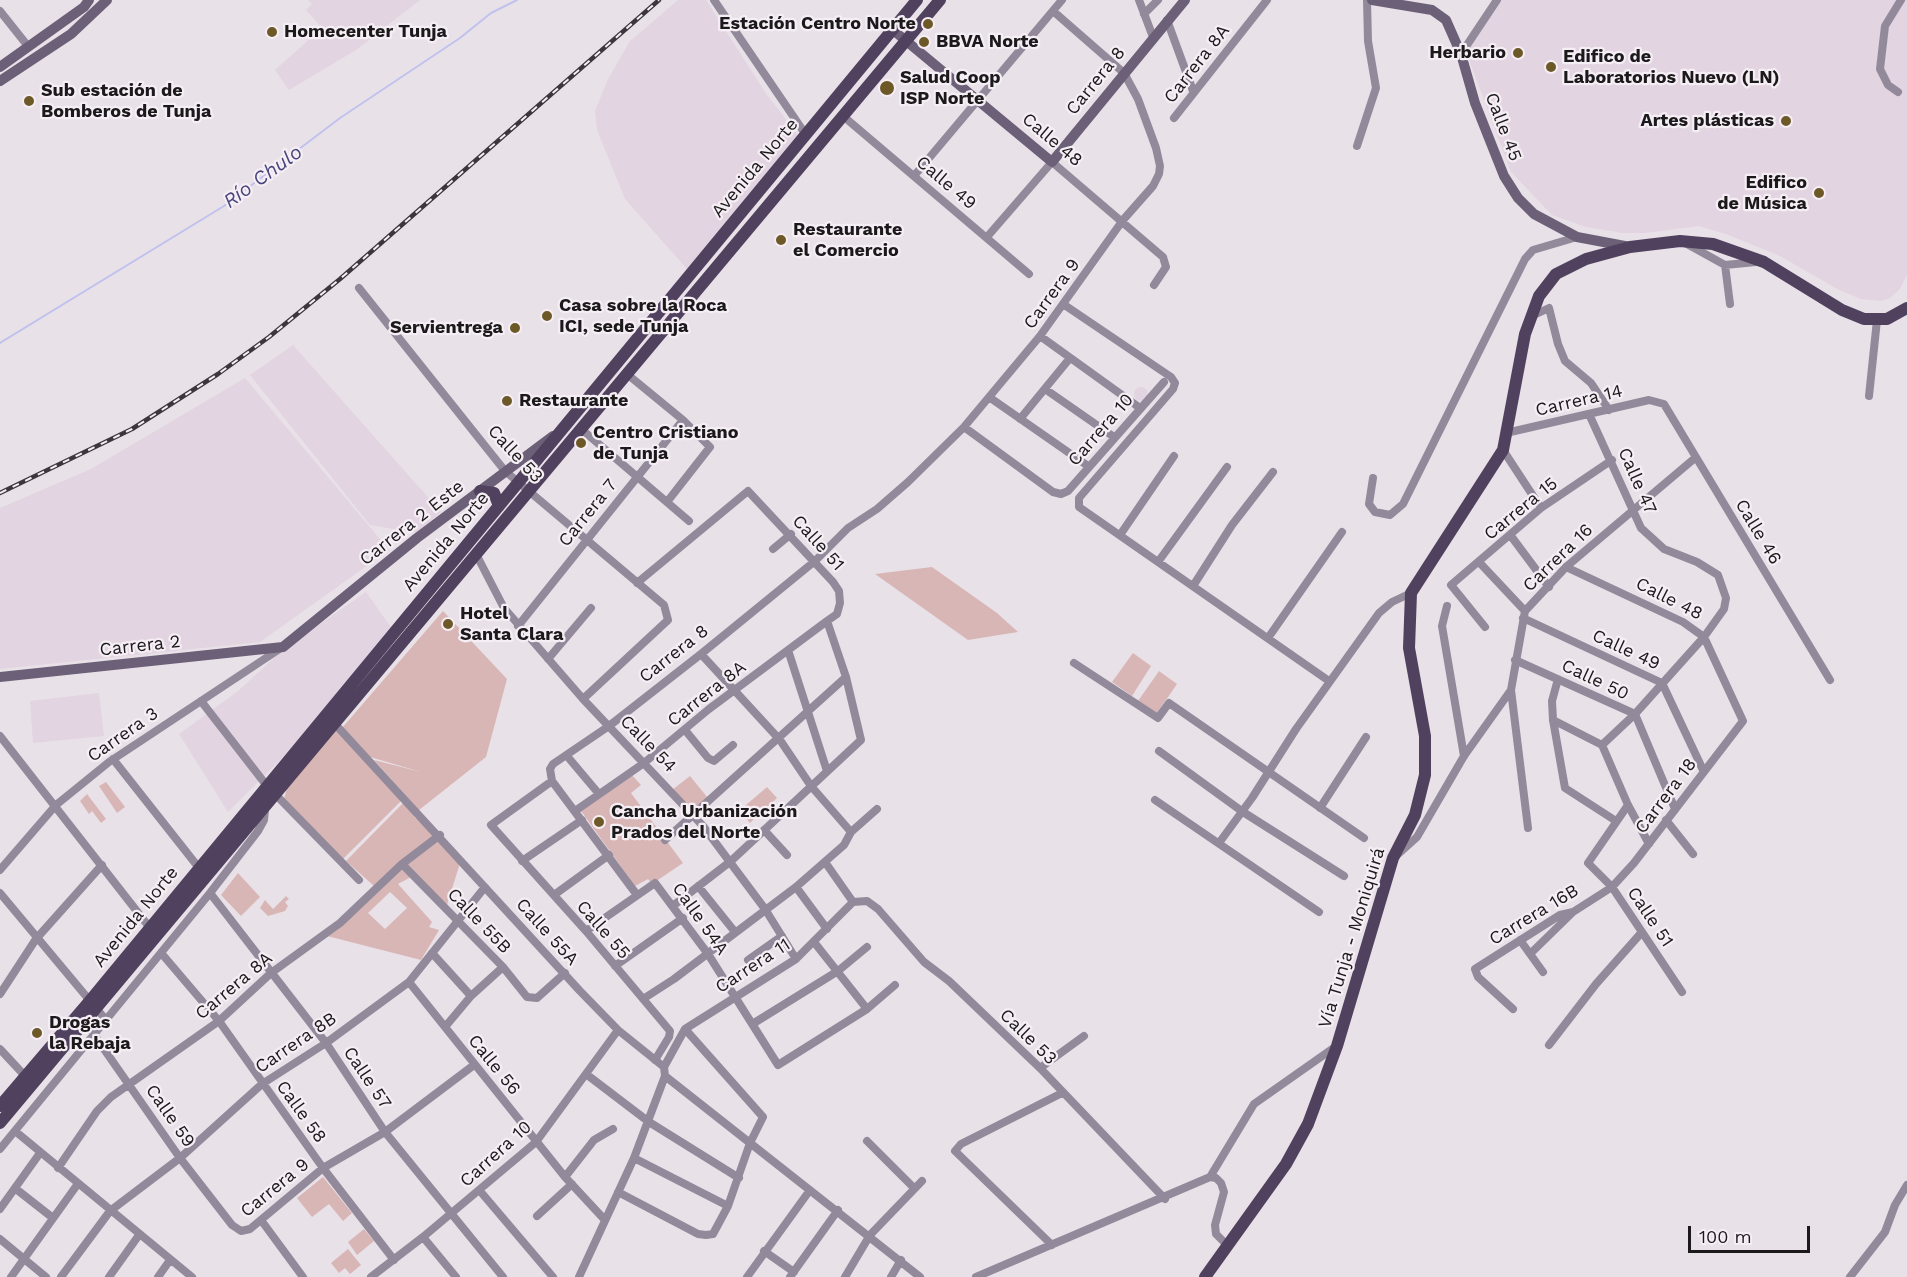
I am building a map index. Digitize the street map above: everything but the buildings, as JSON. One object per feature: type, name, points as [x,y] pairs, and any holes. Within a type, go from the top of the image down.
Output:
[{"type":"main road","name":"Avenida Norte","points":[[92,1005],[265,805],[271,790],[499,506],[917,0]]},
{"type":"main road","name":"Avenida Norte","points":[[0,1123],[199,868],[335,724],[580,428],[940,0]]},
{"type":"main road","points":[[1411,593],[1503,450],[1525,334],[1539,296],[1556,274],[1586,260],[1630,247],[1680,241],[1713,244],[1764,261],[1842,310],[1864,319],[1887,319],[1907,308]]},
{"type":"main road","points":[[480,491],[494,493],[499,506]]},
{"type":"main road","name":"Vía Tunja - Moniquirá","points":[[1205,1277],[1286,1164],[1308,1124],[1337,1046],[1393,858],[1415,815],[1425,775],[1425,736],[1409,648],[1411,593]]},
{"type":"main road","name":"Avenida Norte","points":[[0,1106],[82,1018]]},
{"type":"street","points":[[12,73],[2,65],[27,45],[84,8],[89,0]]},
{"type":"street","points":[[0,81],[71,34],[107,0]]},
{"type":"street","points":[[714,0],[807,135]]},
{"type":"street","points":[[914,176],[1062,0]]},
{"type":"street","points":[[1139,0],[1153,37]]},
{"type":"street","points":[[1144,14],[1158,0]]},
{"type":"street","name":"Carrera 8A","points":[[1174,118],[1267,0]]},
{"type":"street","points":[[1357,146],[1376,88],[1368,41],[1367,0]]},
{"type":"street","name":"Calle 45","points":[[1372,0],[1419,3],[1446,20],[1461,54],[1475,103],[1503,176],[1518,198],[1534,214],[1578,237],[1630,247]]},
{"type":"street","points":[[1461,54],[1497,0]]},
{"type":"street","points":[[1898,92],[1888,85],[1880,69],[1885,26],[1901,0]]},
{"type":"street","name":"Carrera 8","points":[[987,237],[1052,162],[1180,2]]},
{"type":"street","points":[[0,11],[27,45]]},
{"type":"street","points":[[1053,11],[1124,73]]},
{"type":"street","points":[[1167,20],[1193,91]]},
{"type":"street","name":"Calle 48","points":[[893,30],[1123,220],[1165,261],[1166,267],[1154,285]]},
{"type":"street","name":"Carrera 9","points":[[964,427],[1040,336],[1123,220],[1153,186],[1159,174],[1160,161],[1156,148],[1138,99],[1124,73]]},
{"type":"street","name":"Calle 49","points":[[843,116],[1029,274]]},
{"type":"street","points":[[1373,478],[1369,504],[1375,512],[1390,515],[1402,504],[1525,259],[1533,250],[1578,237]]},
{"type":"street","points":[[1680,241],[1725,265],[1764,261]]},
{"type":"street","points":[[1725,265],[1730,304]]},
{"type":"street","name":"Calle 53","points":[[359,288],[505,471],[664,605],[668,620],[583,699]]},
{"type":"street","points":[[1063,304],[1172,377],[1175,383],[1173,389],[1078,498],[1079,507],[1329,681]]},
{"type":"street","points":[[1531,317],[1542,309],[1549,308],[1557,344],[1565,361],[1591,384],[1609,410]]},
{"type":"street","points":[[1869,396],[1877,320]]},
{"type":"street","points":[[1040,336],[1140,408]]},
{"type":"street","points":[[1020,419],[1070,358]]},
{"type":"street","points":[[627,374],[683,420],[710,447],[667,502]]},
{"type":"street","name":"Carrera 10","points":[[964,427],[1053,492],[1061,494],[1068,492],[1088,466],[1164,382]]},
{"type":"street","points":[[1044,389],[1114,437]]},
{"type":"street","points":[[989,398],[1088,466]]},
{"type":"street","name":"Carrera 14","points":[[1506,433],[1649,400],[1659,401]]},
{"type":"street","name":"Calle 46","points":[[1659,401],[1666,407],[1830,680]]},
{"type":"street","name":"Calle 47","points":[[1589,414],[1612,460],[1641,528],[1664,549],[1697,562],[1718,575],[1725,591],[1724,609],[1704,637]]},
{"type":"street","name":"Carrera 7","points":[[518,626],[683,420]]},
{"type":"street","name":"Carrera 8","points":[[552,781],[550,769],[701,654],[815,561],[848,528],[877,509],[908,482],[964,427]]},
{"type":"street","points":[[580,428],[689,521]]},
{"type":"street","name":"Carrera 2 Este","points":[[283,647],[505,471],[563,429]]},
{"type":"street","points":[[1503,450],[1541,508]]},
{"type":"street","points":[[1120,536],[1174,456]]},
{"type":"street","name":"Carrera 16","points":[[1393,858],[1417,837],[1464,756],[1511,690],[1524,614],[1566,567],[1695,458]]},
{"type":"street","name":"Carrera 15","points":[[1485,627],[1451,585],[1541,508],[1612,460]]},
{"type":"street","points":[[1158,562],[1227,467]]},
{"type":"street","points":[[1192,586],[1232,525],[1273,472]]},
{"type":"street","name":"Calle 51","points":[[637,583],[748,491],[791,534],[838,591],[840,603],[837,614],[827,621]]},
{"type":"street","points":[[1268,638],[1341,532]]},
{"type":"street","points":[[773,549],[791,534]]},
{"type":"street","points":[[1511,536],[1549,587]]},
{"type":"street","name":"Calle 54","points":[[476,554],[504,608],[518,626],[691,814],[731,861],[765,909],[796,959]]},
{"type":"street","name":"Calle 49","points":[[1479,562],[1524,614],[1662,683],[1703,770]]},
{"type":"street","name":"Calle 48","points":[[1566,567],[1683,622],[1704,637],[1743,721]]},
{"type":"street","points":[[1219,843],[1243,812],[1329,681],[1379,613],[1392,602],[1411,593]]},
{"type":"street","points":[[1447,606],[1442,626],[1464,756]]},
{"type":"street","points":[[548,659],[591,608]]},
{"type":"street","points":[[674,905],[731,861],[861,740],[846,678],[827,621]]},
{"type":"street","name":"Carrera 8A","points":[[575,811],[644,763],[827,621]]},
{"type":"street","points":[[1602,745],[1635,714],[1704,637]]},
{"type":"street","name":"Carrera 2","points":[[0,677],[283,647]]},
{"type":"street","name":"Carrera 3","points":[[0,870],[56,805],[113,759],[283,647]]},
{"type":"street","points":[[788,650],[810,712],[827,771]]},
{"type":"street","points":[[701,654],[780,740],[811,786],[851,832]]},
{"type":"street","name":"Calle 50","points":[[1515,660],[1635,714],[1675,809]]},
{"type":"street","points":[[1074,663],[1158,718],[1169,703],[1364,838]]},
{"type":"street","points":[[665,840],[691,814],[780,740],[846,678]]},
{"type":"street","points":[[1558,679],[1552,701],[1553,720],[1565,788],[1616,821]]},
{"type":"street","points":[[1511,690],[1528,828]]},
{"type":"street","points":[[201,701],[271,790],[359,880]]},
{"type":"street","points":[[1553,720],[1602,745],[1628,805],[1649,844]]},
{"type":"street","name":"Carrera 18","points":[[1612,887],[1649,844],[1703,770],[1743,721]]},
{"type":"street","name":"Calle 55A","points":[[335,724],[618,1030],[664,1067]]},
{"type":"street","points":[[685,730],[708,758],[714,761],[733,745]]},
{"type":"street","points":[[0,736],[150,928]]},
{"type":"street","points":[[1320,808],[1366,737]]},
{"type":"street","points":[[1159,751],[1243,812],[1344,876]]},
{"type":"street","points":[[567,756],[599,794]]},
{"type":"street","points":[[113,759],[199,868]]},
{"type":"street","points":[[552,781],[637,895],[586,931]]},
{"type":"street","name":"Calle 55","points":[[552,781],[491,825],[586,931],[670,1032],[655,1059]]},
{"type":"street","points":[[1155,800],[1319,912]]},
{"type":"street","name":"Avenida Norte","points":[[0,1149],[162,954],[258,831],[264,820],[265,805]]},
{"type":"street","name":"Carrera 16B","points":[[1588,863],[1628,805]]},
{"type":"street","points":[[643,999],[708,954],[796,887],[844,845],[851,832],[877,809]]},
{"type":"street","points":[[522,861],[582,820]]},
{"type":"street","points":[[1666,820],[1693,854]]},
{"type":"street","points":[[764,830],[787,855]]},
{"type":"street","name":"Carrera 8A","points":[[58,1168],[97,1112],[129,1084],[219,1021],[271,973],[340,923],[402,864],[440,835]]},
{"type":"street","points":[[554,895],[609,855]]},
{"type":"street","points":[[825,862],[853,902]]},
{"type":"street","name":"Calle 51","points":[[1588,863],[1612,887],[1682,992]]},
{"type":"street","name":"Calle 55B","points":[[402,864],[503,967],[526,997],[537,998],[565,973]]},
{"type":"street","points":[[0,994],[36,939],[102,865]]},
{"type":"street","name":"Calle 54A","points":[[637,895],[656,883],[708,954],[754,1023],[778,1065],[867,1009]]},
{"type":"street","points":[[698,886],[735,932]]},
{"type":"street","name":"Carrera 8B","points":[[110,1211],[180,1158],[262,1084],[326,1043],[409,982],[485,887]]},
{"type":"street","points":[[796,887],[826,928]]},
{"type":"street","name":"Carrera 16B","points":[[1513,1009],[1476,972],[1476,968],[1560,915],[1573,912],[1612,887]]},
{"type":"street","points":[[0,893],[36,939],[106,1020]]},
{"type":"street","name":"Calle 57","points":[[210,893],[326,1043],[385,1132],[450,1215],[503,1277]]},
{"type":"street","name":"Calle 53","points":[[853,902],[867,902],[878,909],[924,962],[949,981],[1040,1068],[1165,1199]]},
{"type":"street","name":"Carrera 11","points":[[664,1067],[685,1029],[796,959],[853,902]]},
{"type":"street","points":[[1531,953],[1573,912]]},
{"type":"street","points":[[615,966],[683,918]]},
{"type":"street","points":[[1548,1044],[1642,932]]},
{"type":"street","points":[[748,960],[782,936]]},
{"type":"street","points":[[1520,940],[1543,972]]},
{"type":"street","points":[[814,942],[867,1009],[895,985]]},
{"type":"street","points":[[754,1023],[838,971],[867,947]]},
{"type":"street","points":[[432,953],[471,996]]},
{"type":"street","name":"Calle 58","points":[[162,954],[219,1021],[323,1168],[394,1260]]},
{"type":"street","points":[[445,1027],[471,996],[503,967]]},
{"type":"street","name":"Calle 56","points":[[409,982],[536,1142],[604,1219]]},
{"type":"street","name":"Calle 59","points":[[82,1018],[180,1158],[232,1225],[241,1231]]},
{"type":"street","points":[[618,1192],[698,1234],[713,1234],[728,1206],[750,1143],[763,1117],[685,1029]]},
{"type":"street","name":"Carrera 10","points":[[370,1277],[480,1191],[536,1142],[618,1030]]},
{"type":"street","points":[[1040,1068],[1084,1035]]},
{"type":"street","points":[[1210,1178],[1254,1104],[1337,1046]]},
{"type":"street","points":[[0,1049],[26,1077]]},
{"type":"street","name":"Carrera 9","points":[[241,1231],[250,1229],[323,1168],[385,1132],[474,1065]]},
{"type":"street","points":[[579,1277],[649,1122],[665,1076],[664,1067]]},
{"type":"street","points":[[586,1074],[649,1122],[739,1178]]},
{"type":"street","points":[[665,1076],[870,1235],[920,1277]]},
{"type":"street","points":[[1052,1245],[955,1151],[961,1144],[1062,1093]]},
{"type":"street","points":[[565,1177],[594,1140],[614,1129]]},
{"type":"street","points":[[15,1131],[77,1185],[192,1277]]},
{"type":"street","points":[[867,1141],[914,1188]]},
{"type":"street","points":[[0,1209],[40,1153]]},
{"type":"street","points":[[634,1158],[728,1206]]},
{"type":"street","points":[[976,1277],[1165,1199],[1210,1178],[1216,1178],[1221,1183],[1224,1192],[1215,1225],[1216,1234],[1228,1245]]},
{"type":"street","points":[[845,1277],[870,1235],[922,1181]]},
{"type":"street","points":[[537,1216],[572,1184]]},
{"type":"street","points":[[11,1277],[77,1185]]},
{"type":"street","points":[[1850,1277],[1885,1232],[1894,1205],[1907,1185]]},
{"type":"street","points":[[16,1189],[53,1218]]},
{"type":"street","points":[[747,1277],[810,1190]]},
{"type":"street","points":[[480,1191],[553,1277]]},
{"type":"street","points":[[764,1251],[792,1275],[838,1210]]},
{"type":"street","points":[[61,1277],[110,1211]]},
{"type":"street","points":[[261,1220],[303,1277]]},
{"type":"street","points":[[109,1277],[139,1235]]},
{"type":"street","points":[[423,1237],[456,1277]]},
{"type":"street","points":[[0,1239],[25,1257],[46,1277]]},
{"type":"street","points":[[158,1277],[170,1260]]},
{"type":"street","points":[[891,1277],[901,1260]]},
{"type":"shaded area","points":[[308,0],[420,0],[356,50],[289,90],[275,70],[322,28],[306,10],[312,4]]},
{"type":"shaded area","points":[[678,0],[706,0],[765,92],[800,138],[687,269],[625,199],[597,130],[595,111],[608,79],[630,41]]},
{"type":"shaded area","points":[[1500,0],[1907,0],[1907,274],[1900,289],[1890,298],[1881,301],[1861,299],[1839,290],[1780,256],[1726,234],[1699,226],[1645,233],[1623,233],[1586,227],[1552,215],[1511,172],[1466,52]]},
{"type":"shaded area","points":[[293,345],[441,512],[417,533],[370,525],[250,375]]},
{"type":"shaded area","points":[[245,378],[389,550],[260,642],[0,669],[0,508],[91,469]]},
{"type":"shaded area","points":[[1141,387],[1146,389],[1148,394],[1146,399],[1141,401],[1136,399],[1134,394],[1136,389]]},
{"type":"shaded area","points":[[932,567],[997,613],[1018,632],[968,640],[875,574]]},
{"type":"shaded area","points":[[366,592],[393,630],[306,734],[228,812],[179,734],[238,691],[284,649]]},
{"type":"shaded area","points":[[443,611],[507,679],[486,757],[419,810],[374,760],[421,772],[370,757],[342,728]]},
{"type":"shaded area","points":[[1133,653],[1151,666],[1132,696],[1112,682]]},
{"type":"shaded area","points":[[1159,671],[1177,684],[1157,713],[1138,701]]},
{"type":"shaded area","points":[[99,693],[104,736],[33,743],[30,701]]},
{"type":"shaded area","points":[[336,729],[402,800],[343,859],[283,802],[287,788]]},
{"type":"shaded area","points":[[631,774],[641,785],[631,793],[683,863],[652,884],[648,879],[635,886],[581,811]]},
{"type":"shaded area","points":[[690,776],[712,803],[691,814],[672,790]]},
{"type":"shaded area","points":[[106,782],[125,807],[117,813],[99,786]]},
{"type":"shaded area","points":[[767,787],[777,798],[750,823],[739,811]]},
{"type":"shaded area","points":[[87,794],[106,819],[101,823],[92,811],[89,814],[80,801]]},
{"type":"shaded area","points":[[406,800],[418,812],[414,817],[435,831],[461,860],[446,908],[411,877],[398,884],[432,922],[429,927],[439,930],[421,960],[327,936],[336,931],[374,886],[346,861]],"holes":[[[390,892],[407,908],[385,929],[368,913]]]},
{"type":"shaded area","points":[[238,873],[260,897],[241,916],[221,895]]},
{"type":"shaded area","points":[[286,896],[289,899],[285,902],[288,906],[285,911],[268,916],[260,908],[265,900],[273,909]]},
{"type":"shaded area","points":[[323,1177],[352,1213],[343,1221],[329,1204],[312,1217],[297,1198]]},
{"type":"shaded area","points":[[364,1229],[374,1241],[357,1255],[348,1242]]},
{"type":"shaded area","points":[[348,1249],[361,1265],[350,1274],[345,1268],[339,1273],[331,1263]]},
{"type":"waterway","name":"Río Chulo","points":[[0,343],[224,206],[340,118],[460,38],[491,13],[517,0]]},
{"type":"railway","points":[[0,493],[132,429],[218,374],[269,337],[340,279],[659,0]]},
{"type":"place","name":"Estación Centro Norte","points":[[928,24]]},
{"type":"place","name":"Homecenter Tunja","points":[[272,32]]},
{"type":"place","name":"BBVA Norte","points":[[924,42]]},
{"type":"place","name":"Herbario","points":[[1518,53]]},
{"type":"place","name":"Edifico de Laboratorios Nuevo (LN)","points":[[1551,67]]},
{"type":"place","name":"Salud Coop ISP Norte","points":[[887,88]]},
{"type":"place","name":"Sub estación de Bomberos de Tunja","points":[[29,101]]},
{"type":"place","name":"Artes plásticas","points":[[1786,121]]},
{"type":"place","name":"Edifico de Música","points":[[1819,193]]},
{"type":"place","name":"Restaurante el Comercio","points":[[781,240]]},
{"type":"place","name":"Casa sobre la Roca ICI, sede Tunja","points":[[547,316]]},
{"type":"place","name":"Servientrega","points":[[515,328]]},
{"type":"place","name":"Restaurante","points":[[507,401]]},
{"type":"place","name":"Centro Cristiano de Tunja","points":[[581,443]]},
{"type":"place","name":"Hotel Santa Clara","points":[[448,624]]},
{"type":"place","name":"Cancha Urbanización Prados del Norte","points":[[599,822]]},
{"type":"place","name":"Drogas la Rebaja","points":[[37,1033]]}]
